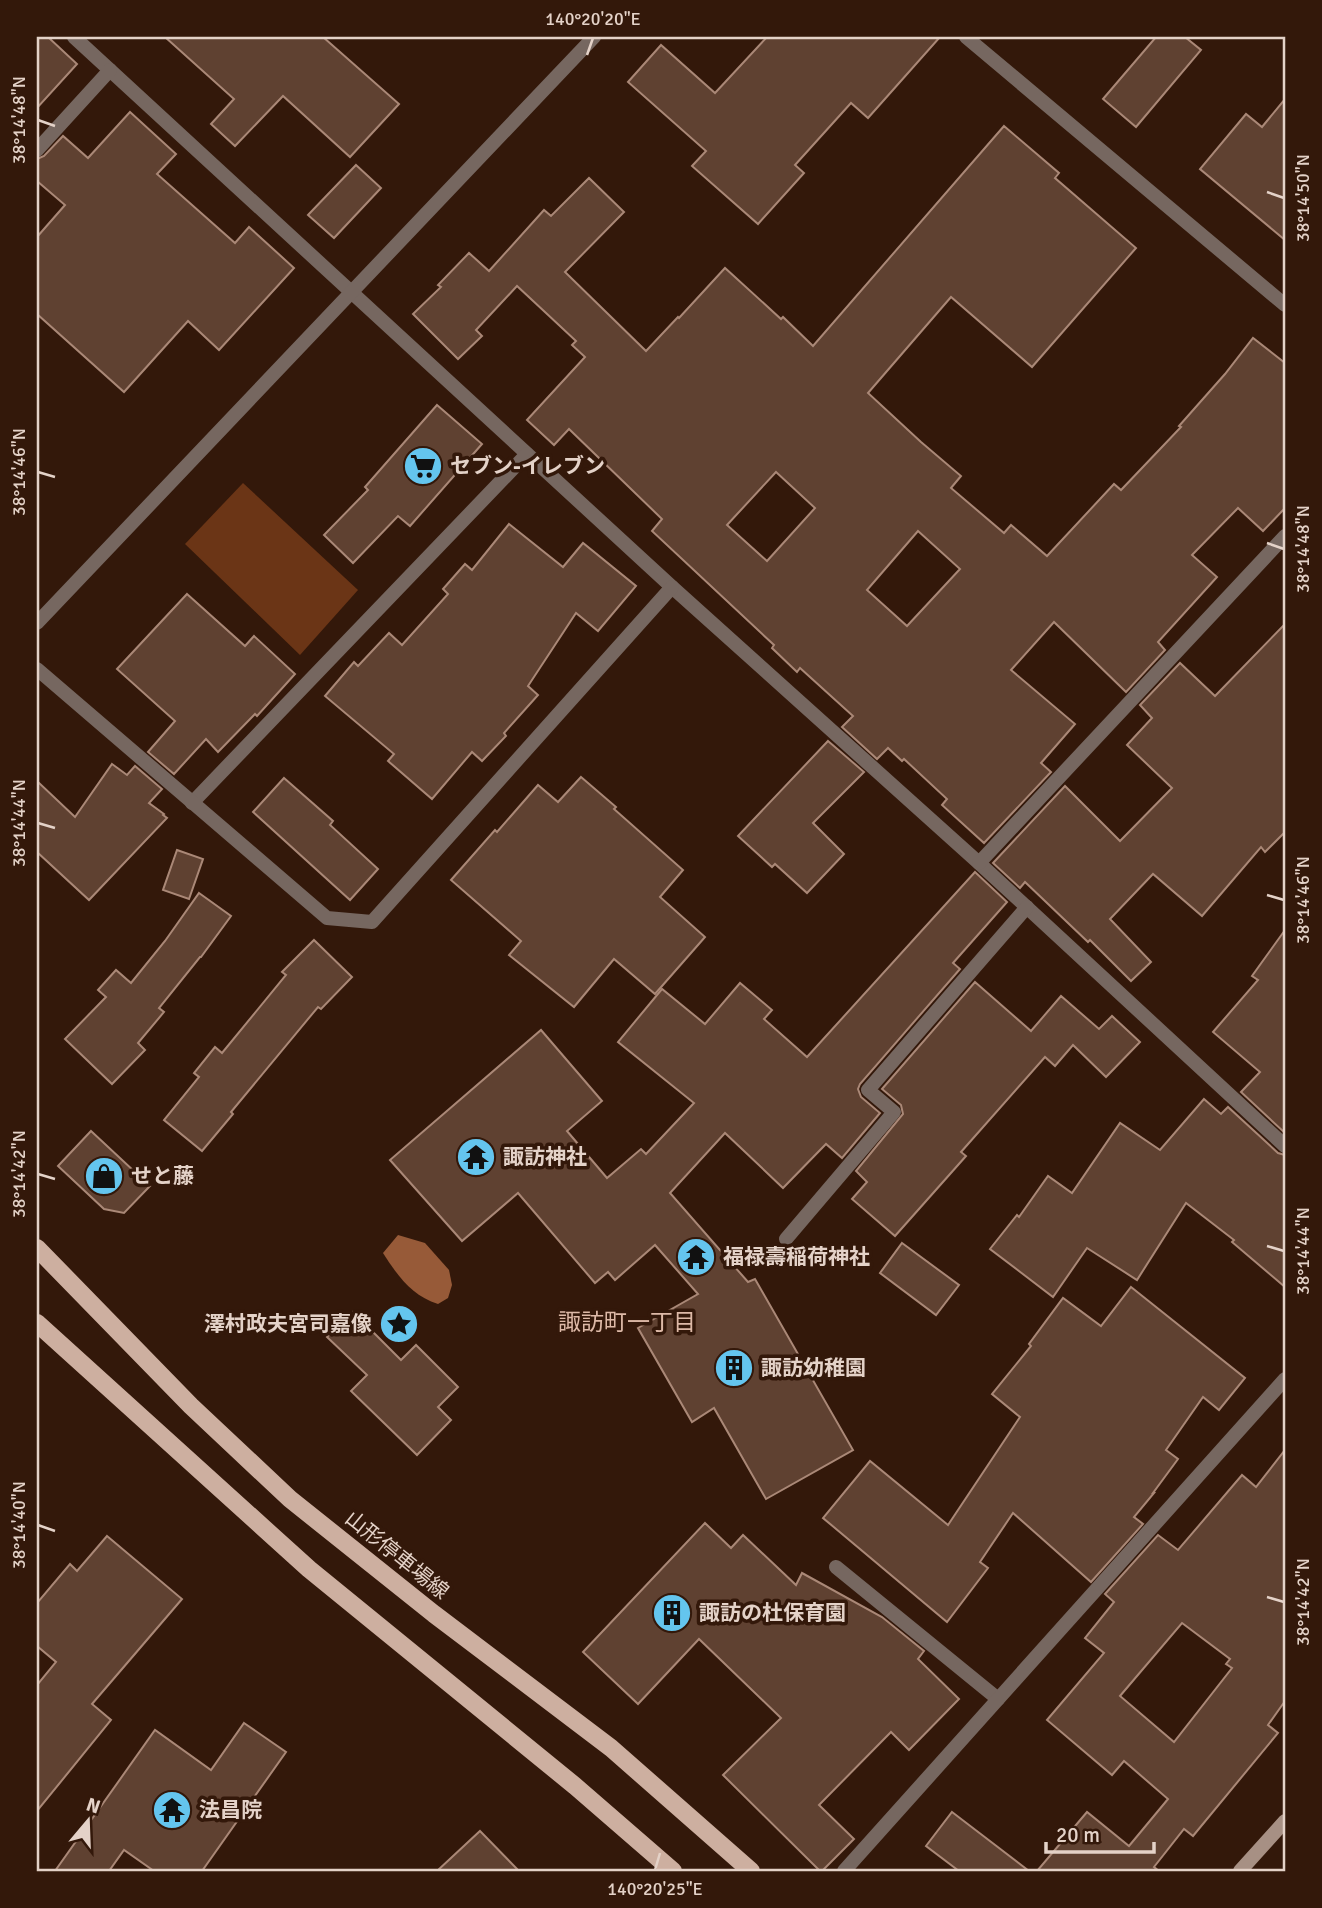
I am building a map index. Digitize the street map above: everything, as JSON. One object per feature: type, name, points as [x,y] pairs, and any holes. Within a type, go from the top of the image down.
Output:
[{"type":"main road","name":"山形停車場線","points":[[37,1248],[191,1406],[290,1499],[434,1614],[611,1748],[751,1871]]},
{"type":"main road","points":[[37,1323],[309,1569],[575,1786],[673,1871]]},
{"type":"street","points":[[74,37],[1285,1146]]},
{"type":"street","points":[[37,623],[594,37]]},
{"type":"street","points":[[965,37],[1285,305]]},
{"type":"street","points":[[37,150],[110,70]]},
{"type":"street","points":[[192,803],[527,453]]},
{"type":"street","points":[[979,863],[1285,536]]},
{"type":"street","points":[[37,669],[327,918],[372,922],[672,587]]},
{"type":"street","points":[[786,1239],[894,1112],[869,1090],[1027,907]]},
{"type":"street","points":[[844,1871],[1285,1378]]},
{"type":"street","points":[[836,1567],[998,1699]]},
{"type":"street","points":[[1240,1871],[1285,1822]]},
{"type":"shaded area","points":[[243,483],[358,590],[300,655],[185,544]]},
{"type":"shaded area","points":[[398,1235],[425,1243],[449,1270],[452,1285],[448,1298],[438,1304],[420,1296],[400,1277],[383,1253]]},
{"type":"building","points":[[37,37],[48,37],[77,64],[37,108]]},
{"type":"building","points":[[165,37],[323,37],[399,104],[350,157],[283,96],[235,146],[211,124],[234,99]]},
{"type":"building","points":[[767,37],[940,37],[868,118],[851,103],[795,165],[804,173],[758,224],[692,166],[706,151],[628,82],[661,45],[715,93]]},
{"type":"building","points":[[1156,37],[1185,37],[1201,50],[1136,127],[1103,99]]},
{"type":"building","points":[[1285,99],[1285,240],[1200,169],[1246,114],[1262,127]]},
{"type":"building","points":[[130,112],[176,154],[157,174],[235,243],[249,227],[294,268],[219,350],[188,321],[124,392],[37,314],[37,237],[65,205],[37,181],[37,159],[44,156],[63,136],[88,158]]},
{"type":"building","points":[[1004,126],[1059,173],[1055,178],[1136,248],[1032,367],[951,297],[868,393],[961,476],[951,488],[1004,533],[1011,525],[1047,556],[1114,484],[1121,490],[1181,427],[1179,426],[1253,338],[1285,363],[1285,508],[1263,531],[1238,508],[1192,555],[1217,577],[1158,642],[1165,650],[1126,692],[1054,622],[1011,670],[1075,724],[1041,763],[1051,772],[984,843],[942,805],[947,799],[904,759],[902,761],[888,748],[877,759],[842,727],[853,716],[800,668],[797,672],[772,648],[774,645],[652,531],[662,519],[569,429],[554,445],[527,420],[585,357],[572,345],[576,341],[517,286],[476,330],[482,336],[458,359],[413,314],[441,287],[438,285],[469,253],[489,271],[544,210],[551,216],[589,178],[624,212],[565,272],[646,351],[725,268],[813,346]],"holes":[[[776,472],[815,508],[767,561],[727,525]],[[918,531],[960,569],[907,626],[867,590]]]},
{"type":"building","points":[[356,165],[381,188],[334,238],[308,215]]},
{"type":"building","name":"セブン-イレブン","points":[[437,405],[482,444],[410,526],[398,516],[353,563],[324,535],[368,490],[365,487]]},
{"type":"building","points":[[509,524],[563,567],[583,543],[636,586],[598,631],[576,613],[528,686],[538,695],[504,733],[506,736],[482,761],[472,752],[432,799],[388,761],[394,754],[325,696],[354,662],[358,666],[389,633],[402,645],[448,594],[443,589],[465,564],[472,570]]},
{"type":"building","points":[[187,594],[245,646],[254,636],[295,674],[257,716],[255,714],[218,752],[206,739],[174,774],[148,752],[175,721],[117,669]]},
{"type":"building","points":[[1285,624],[1285,832],[1265,852],[1261,847],[1202,916],[1153,874],[1110,919],[1151,962],[1131,981],[1025,882],[1020,888],[993,863],[1065,786],[1120,841],[1172,788],[1127,745],[1152,718],[1140,705],[1180,663],[1215,696]]},
{"type":"building","points":[[828,741],[864,772],[813,823],[844,854],[807,893],[775,864],[772,867],[738,836]]},
{"type":"building","points":[[112,764],[127,775],[135,766],[162,789],[149,803],[167,818],[89,900],[37,852],[37,781],[75,817]]},
{"type":"building","points":[[581,777],[683,870],[660,897],[705,937],[655,994],[614,959],[574,1007],[509,955],[521,941],[451,880],[538,785],[558,802]]},
{"type":"building","points":[[284,778],[333,821],[330,825],[378,869],[350,900],[253,812]]},
{"type":"building","points":[[177,850],[203,859],[189,899],[163,890]]},
{"type":"building","points":[[975,872],[1007,902],[953,963],[960,969],[860,1084],[858,1089],[861,1097],[880,1113],[842,1158],[826,1144],[783,1188],[725,1133],[670,1193],[748,1282],[755,1279],[853,1450],[766,1499],[714,1408],[692,1422],[638,1328],[698,1294],[655,1245],[615,1280],[608,1272],[595,1283],[518,1193],[462,1241],[390,1160],[541,1030],[602,1101],[567,1131],[607,1178],[641,1149],[646,1154],[694,1103],[618,1042],[662,989],[705,1024],[740,983],[772,1010],[764,1019],[807,1057]]},
{"type":"building","points":[[199,893],[231,916],[159,1008],[164,1012],[138,1043],[145,1050],[112,1084],[65,1039],[106,997],[98,990],[116,970],[131,983]]},
{"type":"building","points":[[1285,930],[1285,1133],[1241,1092],[1260,1072],[1213,1032],[1258,980],[1252,976]]},
{"type":"building","points":[[314,940],[352,977],[321,1009],[318,1007],[202,1151],[164,1120],[199,1077],[194,1073],[215,1047],[222,1053],[286,975],[282,972]]},
{"type":"building","points":[[975,982],[1031,1031],[1061,996],[1099,1029],[1112,1016],[1140,1042],[1106,1077],[1073,1045],[1055,1066],[1045,1057],[961,1152],[966,1156],[895,1236],[852,1199],[867,1182],[856,1171],[903,1114],[901,1105],[882,1089]]},
{"type":"building","points":[[1204,1099],[1221,1114],[1228,1107],[1278,1153],[1285,1155],[1285,1287],[1232,1242],[1234,1240],[1186,1203],[1137,1280],[1087,1248],[1053,1297],[990,1249],[1017,1215],[1019,1217],[1048,1176],[1072,1193],[1120,1123],[1160,1150]]},
{"type":"building","name":"せと藤","points":[[91,1131],[150,1186],[124,1213],[104,1209],[58,1166]]},
{"type":"building","points":[[902,1243],[959,1285],[936,1315],[880,1273]]},
{"type":"building","points":[[1131,1287],[1245,1378],[1219,1410],[1203,1397],[1166,1450],[1178,1459],[1134,1517],[1143,1524],[1091,1582],[1013,1513],[980,1562],[988,1568],[947,1622],[823,1518],[870,1461],[948,1525],[1020,1417],[992,1394],[1031,1346],[1029,1344],[1063,1298],[1101,1326]]},
{"type":"building","points":[[353,1312],[401,1360],[416,1345],[458,1387],[438,1407],[451,1420],[417,1455],[351,1391],[367,1375],[327,1337]]},
{"type":"building","points":[[1285,1450],[1285,1701],[1268,1725],[1278,1733],[1193,1836],[1184,1829],[1154,1867],[1159,1871],[1037,1871],[1087,1812],[1129,1846],[1168,1799],[1124,1761],[1112,1775],[1047,1720],[1104,1653],[1085,1638],[1114,1602],[1105,1594],[1158,1535],[1178,1550],[1242,1475],[1256,1487]],"holes":[[[1182,1623],[1230,1659],[1226,1664],[1232,1668],[1174,1742],[1120,1696]]]},
{"type":"building","points":[[705,1523],[731,1548],[743,1535],[796,1585],[802,1573],[882,1617],[924,1651],[918,1659],[959,1699],[909,1750],[891,1732],[819,1805],[854,1839],[822,1871],[723,1775],[781,1718],[699,1639],[638,1704],[583,1652]]},
{"type":"building","points":[[107,1536],[182,1599],[92,1704],[111,1720],[37,1811],[37,1685],[56,1662],[37,1646],[37,1603],[70,1564],[77,1571]]},
{"type":"building","name":"法昌院","points":[[244,1723],[286,1752],[202,1871],[154,1871],[124,1850],[109,1871],[55,1871],[155,1730],[211,1770]]},
{"type":"building","points":[[952,1812],[1029,1871],[959,1871],[926,1846]]},
{"type":"building","points":[[480,1831],[519,1871],[437,1871]]},
{"type":"place","name":"セブン-イレブン","points":[[423,466]]},
{"type":"place","name":"諏訪神社","points":[[476,1157]]},
{"type":"place","name":"せと藤","points":[[104,1176]]},
{"type":"place","name":"福禄壽稲荷神社","points":[[696,1257]]},
{"type":"place","name":"澤村政夫宮司嘉像","points":[[399,1324]]},
{"type":"place","name":"諏訪幼稚園","points":[[734,1368]]},
{"type":"place","name":"諏訪の杜保育園","points":[[672,1613]]},
{"type":"place","name":"法昌院","points":[[172,1810]]},
{"type":"district","name":"諏訪町一丁目","points":[[627,1322]]}]
